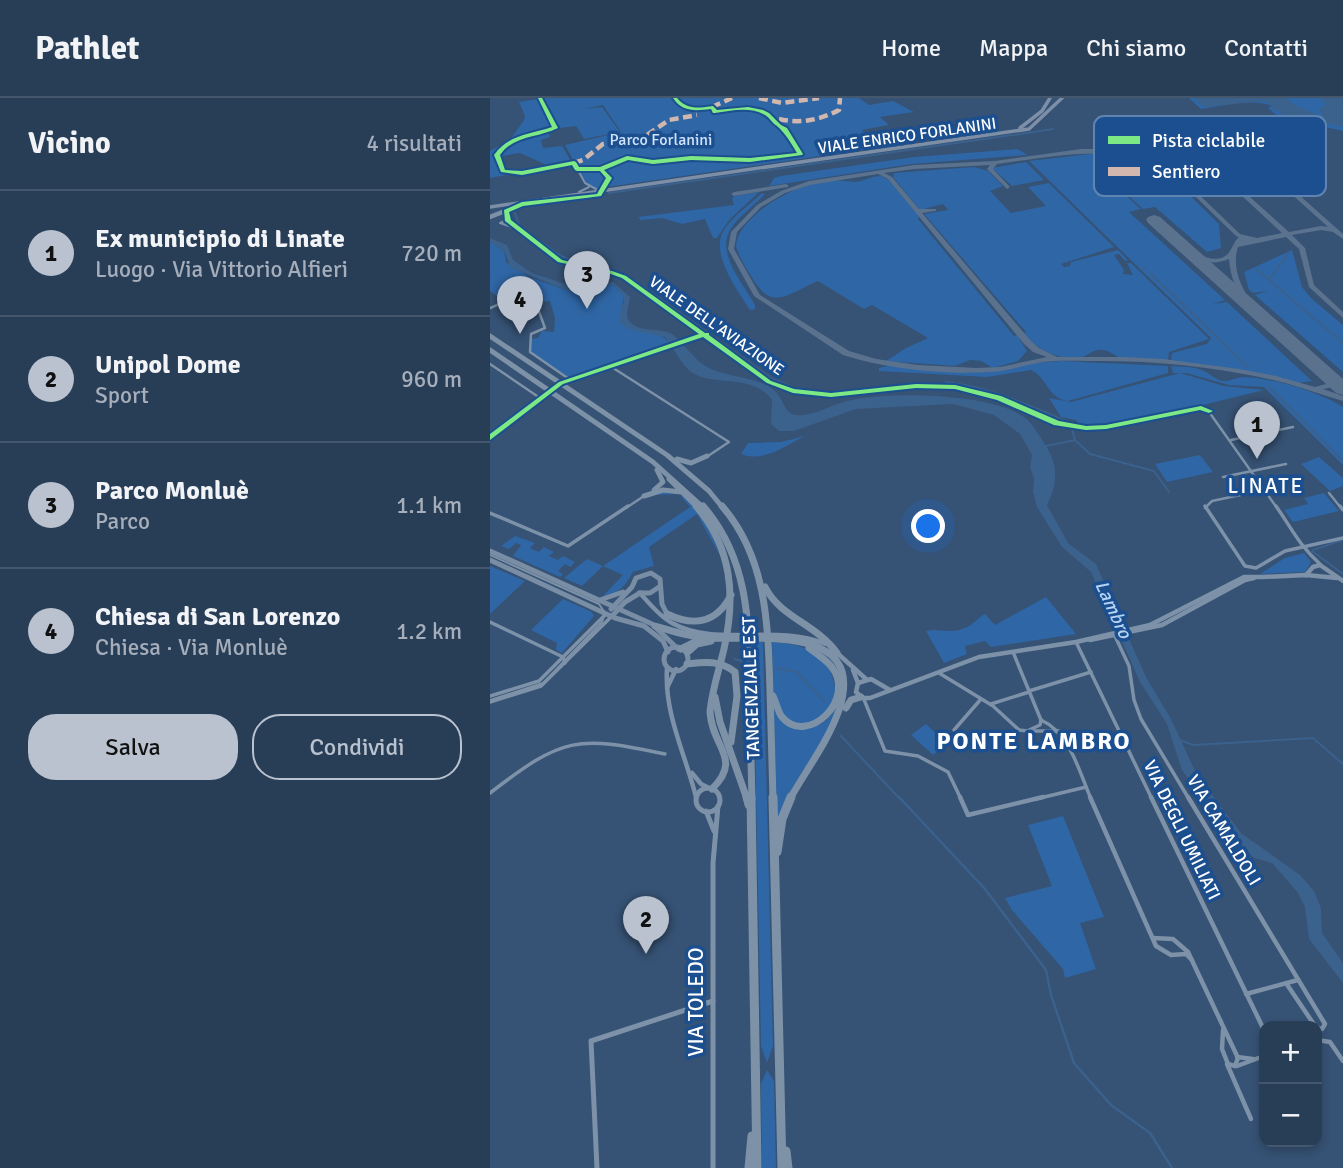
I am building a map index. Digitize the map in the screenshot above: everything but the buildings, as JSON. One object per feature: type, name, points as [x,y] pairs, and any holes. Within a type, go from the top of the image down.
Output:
[{"type":"highway","points":[[491,217],[507,208],[531,201]]},
{"type":"highway","name":"TANGENZIALE EST","points":[[490,337],[647,441],[687,471],[720,501],[744,537],[756,565],[762,591],[769,671],[782,1168]]},
{"type":"highway","name":"TANGENZIALE EST","points":[[490,350],[681,483],[716,520],[732,547],[740,569],[746,593],[749,629],[757,1168]]},
{"type":"highway","points":[[594,421],[606,434],[685,493],[701,510],[720,541],[733,578],[729,628],[710,716],[727,767],[725,776],[711,789]]},
{"type":"highway","points":[[647,441],[685,463],[694,463],[707,456]]},
{"type":"highway","points":[[707,456],[697,472],[719,496],[720,501]]},
{"type":"highway","points":[[645,496],[663,484],[657,470]]},
{"type":"highway","points":[[645,496],[663,490],[685,493]]},
{"type":"highway","points":[[756,565],[774,604],[788,616],[820,633],[837,653]]},
{"type":"highway","points":[[667,614],[688,624],[707,621],[724,611],[733,592]]},
{"type":"highway","points":[[655,626],[688,636],[708,638],[790,638],[811,644],[834,660],[843,677],[845,697],[839,714],[784,811],[774,880]]},
{"type":"highway","points":[[682,650],[708,638]]},
{"type":"highway","points":[[682,650],[711,641],[775,640],[799,644],[820,655],[832,666],[839,689],[836,707],[828,717],[816,724],[802,727],[790,724],[776,709],[769,671]]},
{"type":"highway","points":[[687,664],[716,663],[730,669],[737,677],[740,689],[731,727],[731,747]]},
{"type":"highway","points":[[714,691],[720,722],[731,747],[751,813]]},
{"type":"highway","points":[[817,752],[830,737],[849,702],[862,697]]},
{"type":"highway","points":[[749,1168],[754,1107]]},
{"type":"highway","points":[[783,1128],[788,1168]]},
{"type":"main road","points":[[1038,118],[1049,98]]},
{"type":"main road","points":[[1038,118],[1062,98]]},
{"type":"main road","name":"VIALE ENRICO FORLANINI","points":[[490,206],[1030,129],[1038,118]]},
{"type":"main road","name":"VIALE ENRICO FORLANINI","points":[[490,206],[1018,129],[1038,118]]},
{"type":"main road","points":[[490,551],[655,626],[690,657],[687,664],[676,670],[667,668],[663,660],[668,652],[666,644],[654,633],[490,560]]},
{"type":"main road","points":[[609,615],[639,576],[652,574],[660,578],[662,604],[667,614]]},
{"type":"main road","points":[[599,600],[618,596],[633,585]]},
{"type":"main road","points":[[633,585],[640,593]]},
{"type":"main road","points":[[616,608],[640,593],[652,592],[659,586]]},
{"type":"main road","points":[[668,652],[682,650]]},
{"type":"street","points":[[540,98],[555,128],[519,138],[506,145],[497,155],[501,169],[519,174],[574,163],[589,187],[596,189]]},
{"type":"street","points":[[579,192],[589,187]]},
{"type":"street","name":"VIALE DELL'AVIAZIONE","points":[[516,229],[508,218],[500,223],[516,229],[563,262],[620,275],[769,382],[793,391],[826,395],[916,386],[955,387],[987,393],[1048,420],[1086,428],[1106,427],[1201,408],[1209,411],[1231,440]]},
{"type":"street","points":[[490,308],[527,292],[537,292],[538,311],[545,328],[531,334],[530,352],[570,380]]},
{"type":"street","points":[[490,438],[540,398],[570,380],[703,335]]},
{"type":"street","points":[[490,363],[540,398]]},
{"type":"street","points":[[610,366],[729,442],[707,456]]},
{"type":"street","points":[[1293,427],[1231,440],[1294,531],[1300,546],[1343,581]]},
{"type":"street","points":[[1223,477],[1286,464]]},
{"type":"street","points":[[1264,490],[1212,501],[1204,508],[1243,564],[1255,568],[1300,546],[1343,538]]},
{"type":"street","points":[[1329,493],[1343,510]]},
{"type":"street","points":[[490,513],[568,546],[645,496]]},
{"type":"street","points":[[1311,556],[1312,568],[1317,576]]},
{"type":"street","points":[[1306,575],[1312,568],[1325,567]]},
{"type":"street","points":[[1324,577],[1329,574],[1325,567]]},
{"type":"street","points":[[868,705],[878,694],[982,657],[1128,632],[1165,618],[1244,577],[1306,575],[1337,578]]},
{"type":"street","points":[[640,593],[669,621],[689,629],[713,633],[796,633],[820,641],[866,679],[875,680],[880,686],[893,690]]},
{"type":"street","points":[[667,614],[689,629]]},
{"type":"street","points":[[490,696],[536,686],[609,615]]},
{"type":"street","points":[[490,702],[536,686],[565,663],[609,615]]},
{"type":"street","points":[[490,622],[563,657]]},
{"type":"street","name":"VIA CAMALDOLI","points":[[1115,635],[1129,666],[1134,700],[1141,719],[1325,1024],[1322,1026]]},
{"type":"street","name":"VIA DEGLI UMILIATI","points":[[1076,642],[1259,1021]]},
{"type":"street","points":[[1013,652],[1041,720],[1039,727],[1027,731]]},
{"type":"street","points":[[563,657],[560,664],[565,663]]},
{"type":"street","points":[[667,668],[667,710],[690,770],[697,807],[706,811],[715,836]]},
{"type":"street","points":[[666,688],[676,670]]},
{"type":"street","points":[[853,670],[858,683],[856,690],[868,705],[885,751],[918,757],[947,772],[968,815],[1086,787]]},
{"type":"street","points":[[991,704],[1091,672]]},
{"type":"street","points":[[938,673],[991,704],[1018,730],[1050,729],[1061,733]]},
{"type":"street","points":[[858,683],[866,679]]},
{"type":"street","points":[[878,694],[880,686]]},
{"type":"street","points":[[862,697],[872,698]]},
{"type":"street","points":[[954,730],[981,699]]},
{"type":"street","points":[[1041,720],[1061,733],[1156,947],[1166,952],[1184,954],[1192,960]]},
{"type":"street","points":[[490,793],[541,756],[572,744],[604,741],[665,754]]},
{"type":"street","points":[[690,770],[701,784],[721,795],[718,806],[706,811]]},
{"type":"street","points":[[696,797],[702,791],[711,789]]},
{"type":"street","name":"VIA TOLEDO","points":[[713,1168],[715,836],[718,806]]},
{"type":"street","points":[[1151,936],[1158,940],[1168,939],[1178,943],[1192,960],[1237,1057],[1238,1063],[1235,1066]]},
{"type":"street","points":[[1166,952],[1163,945],[1168,939]]},
{"type":"street","points":[[1175,954],[1180,949],[1178,943]]},
{"type":"street","points":[[1245,994],[1298,980]]},
{"type":"street","points":[[1286,983],[1313,1021]]},
{"type":"street","points":[[597,1168],[591,1041],[713,1001]]},
{"type":"street","points":[[1223,1027],[1222,1048],[1226,1062],[1251,1119]]},
{"type":"street","points":[[1322,1041],[1330,1042],[1343,1061]]},
{"type":"street","points":[[1226,1062],[1228,1053],[1237,1057],[1259,1057]]},
{"type":"street","points":[[1226,1062],[1235,1066],[1259,1058]]},
{"type":"green space","name":"Parco Forlanini","points":[[544,98],[859,98],[869,105],[893,101],[914,112],[880,117],[889,125],[862,130],[877,148],[593,189],[585,182],[565,145],[621,132],[603,105],[584,109],[602,107],[620,132],[584,139],[576,126],[560,128]]},
{"type":"green space","points":[[1189,98],[1343,98],[1343,131],[1326,127],[1326,116],[1278,116],[1268,108],[1272,106],[1264,104],[1237,103],[1201,109]]},
{"type":"green space","name":"Parco Forlanini","points":[[538,99],[554,131],[549,133],[550,137],[541,140],[543,148],[562,146],[571,161],[551,167],[520,153],[496,157],[500,171],[511,174],[490,178],[490,151],[510,140],[524,120],[519,102]]},
{"type":"green space","points":[[1018,149],[1027,155],[912,164],[769,186],[774,178],[781,176],[914,157]]},
{"type":"green space","points":[[1094,153],[1094,196],[1126,196],[1141,209],[1129,212],[1225,300],[1213,304],[1227,302],[1312,381],[1298,383],[1171,362],[1172,353],[1207,344],[1211,338],[1029,161]]},
{"type":"green space","points":[[1026,162],[1044,180],[1012,186],[992,168]]},
{"type":"green space","points":[[974,167],[988,171],[1003,186],[990,191],[1011,213],[1046,206],[1028,187],[1049,183],[1114,247],[1061,264],[1064,267],[1070,266],[1071,262],[1118,250],[1128,260],[1125,261],[1119,254],[1114,255],[1124,270],[1123,274],[1133,275],[1127,263],[1131,263],[1209,339],[1169,352],[1168,362],[1123,359],[1103,350],[1083,357],[1067,358],[1035,345],[924,214],[948,210],[943,204],[920,210],[893,177],[894,173]]},
{"type":"green space","points":[[881,176],[889,180],[1014,336],[1017,335],[1027,351],[1018,361],[993,368],[981,361],[970,360],[955,366],[886,361],[928,338],[872,305],[864,309],[818,281],[781,297],[766,294],[759,287],[742,261],[736,246],[741,231],[752,218],[782,196],[806,186],[831,181],[855,182]]},
{"type":"green space","points":[[759,192],[729,220],[717,238],[713,238],[705,219],[682,224],[662,218],[641,220],[638,217],[734,205],[732,198],[735,196]]},
{"type":"green space","points":[[762,193],[765,194],[734,225],[727,239],[726,249],[733,269],[755,305],[755,309],[750,310],[726,270],[720,248],[721,238],[729,223]]},
{"type":"green space","points":[[1129,196],[1191,196],[1219,224],[1221,248],[1207,252],[1155,207],[1143,209]]},
{"type":"green space","points":[[490,242],[504,251],[506,262],[529,277],[566,290],[613,285],[624,295],[620,322],[659,335],[670,343],[568,377],[531,352],[532,339],[538,338],[542,331],[554,332],[555,318],[550,301],[539,302],[538,289],[502,300],[490,291]]},
{"type":"green space","points":[[1292,250],[1302,287],[1343,325],[1343,372],[1255,295],[1267,291],[1253,293],[1249,290],[1244,272]]},
{"type":"green space","points":[[1062,361],[1168,366],[1168,373],[1068,401],[1056,396],[1031,370],[987,377],[879,371],[879,368],[887,366],[989,372],[1033,363]]},
{"type":"green space","points":[[1171,366],[1200,369],[1223,381],[1244,377],[1282,383],[1320,395],[1343,407],[1343,465],[1264,387],[1229,385],[1186,373],[1173,373]]},
{"type":"green space","points":[[1180,373],[1224,386],[1264,390],[1195,407],[1092,426],[1082,426],[1076,420],[1061,417],[1049,398],[1071,402]]},
{"type":"green space","points":[[805,436],[766,455],[741,454],[748,443],[781,442]]},
{"type":"green space","points":[[1200,455],[1213,472],[1167,482],[1155,464]]},
{"type":"green space","points":[[1319,457],[1343,478],[1343,486],[1330,491],[1301,464]]},
{"type":"green space","points":[[662,491],[679,494],[655,495],[646,499]]},
{"type":"green space","points":[[1324,493],[1339,511],[1293,522],[1284,510],[1308,504],[1304,498]]},
{"type":"green space","points":[[679,494],[700,514],[723,561],[697,514],[649,547],[654,566],[633,572],[621,588],[603,596],[623,575],[603,566],[690,507]]},
{"type":"green space","points":[[515,536],[535,543],[530,548],[539,552],[544,547],[554,552],[549,556],[558,560],[563,556],[575,562],[571,567],[565,564],[558,571],[563,574],[560,577],[513,556],[521,545],[516,543],[509,549],[501,546]]},
{"type":"green space","points":[[1304,553],[1311,562],[1305,572],[1260,574],[1285,558]]},
{"type":"green space","points":[[587,559],[603,566],[582,586],[564,578]]},
{"type":"green space","points":[[490,566],[525,581],[490,614]]},
{"type":"green space","points":[[1046,597],[1076,634],[991,647],[985,641],[965,646],[967,654],[944,663],[926,631],[957,630],[969,626],[985,614],[995,625]]},
{"type":"green space","points":[[563,599],[592,612],[594,616],[562,653],[556,650],[557,643],[531,630]]},
{"type":"green space","points":[[783,639],[809,645],[826,656],[839,675],[842,690],[840,705],[826,736],[796,782],[777,820],[774,710],[793,725],[811,727],[827,720],[837,705],[840,686],[833,667],[815,650]]},
{"type":"green space","points":[[753,642],[763,642],[773,1046],[767,1063],[761,1046]]},
{"type":"green space","points":[[772,642],[799,646],[818,655],[825,662],[837,697],[819,721],[799,725],[785,719],[774,693]]},
{"type":"green space","points":[[926,724],[947,744],[933,755],[911,735]]},
{"type":"green space","points":[[1063,816],[1104,917],[1080,923],[1096,969],[1065,978],[1063,969],[1012,910],[1005,898],[1052,886],[1028,825]]},
{"type":"green space","points":[[767,1070],[774,1081],[776,1168],[762,1168],[761,1084]]},
{"type":"water","points":[[1194,98],[1286,98],[1296,106],[1321,116],[1283,116],[1264,101],[1204,107]]},
{"type":"water","points":[[1322,98],[1343,98],[1343,127],[1326,124],[1326,116],[1322,116],[1319,109],[1327,104]]},
{"type":"water","name":"Lambro","points":[[490,238],[507,245],[513,260],[532,273],[574,287],[613,282],[630,297],[627,316],[634,325],[673,335],[700,362],[711,369],[764,384],[776,393],[787,410],[796,415],[809,414],[864,398],[910,395],[983,402],[1003,407],[1027,419],[1043,441],[1054,465],[1054,488],[1047,505],[1068,543],[1096,564],[1146,677],[1171,719],[1197,775],[1241,833],[1300,875],[1314,891],[1321,908],[1322,933],[1343,963],[1343,983],[1309,939],[1305,907],[1298,893],[1272,863],[1254,858],[1223,826],[1182,770],[1167,724],[1140,682],[1091,572],[1062,547],[1037,507],[1030,467],[1032,455],[1020,434],[994,415],[953,404],[856,409],[794,431],[779,431],[771,424],[772,400],[764,392],[744,383],[710,379],[691,372],[665,337],[628,329],[620,322],[624,298],[613,285],[566,290],[511,268],[504,251],[490,242]]},
{"type":"waterway","points":[[1014,135],[1053,129]]},
{"type":"waterway","points":[[609,193],[1012,135]]},
{"type":"waterway","points":[[524,206],[551,202]]},
{"type":"waterway","points":[[514,211],[520,227],[561,256],[575,262],[613,270],[635,281],[771,378],[792,387]]},
{"type":"waterway","points":[[1289,252],[1269,280],[1343,343]]},
{"type":"waterway","points":[[1256,269],[1268,279]]},
{"type":"waterway","points":[[1150,273],[1248,367]]},
{"type":"waterway","points":[[946,382],[995,393],[1071,423]]},
{"type":"waterway","points":[[1268,386],[1343,461]]},
{"type":"waterway","points":[[836,391],[865,390]]},
{"type":"waterway","points":[[1072,429],[1075,440]]},
{"type":"waterway","points":[[1046,446],[1075,440]]},
{"type":"waterway","points":[[1075,440],[1090,454],[1154,471],[1169,492]]},
{"type":"waterway","points":[[1313,550],[1343,540]]},
{"type":"waterway","points":[[1312,551],[1343,574]]},
{"type":"waterway","points":[[734,659],[742,661]]},
{"type":"waterway","points":[[776,668],[797,672],[824,701]]},
{"type":"waterway","points":[[841,736],[900,799]]},
{"type":"waterway","points":[[1179,740],[1194,745],[1313,738],[1343,764]]},
{"type":"waterway","points":[[899,797],[985,889],[1046,970],[1051,995],[1074,1063],[1111,1105],[1150,1133],[1172,1168]]},
{"type":"taxiway","points":[[995,163],[1094,151]]},
{"type":"taxiway","points":[[995,163],[990,169],[1007,187]]},
{"type":"taxiway","points":[[995,163],[914,167],[809,183],[783,192],[759,206],[734,232],[731,249],[757,296],[846,353],[859,358],[918,367],[977,370],[1000,369],[1055,359],[1125,359],[1201,365],[1276,378],[1343,399]]},
{"type":"taxiway","points":[[881,174],[890,178],[1027,342],[1036,350],[1053,357]]},
{"type":"taxiway","points":[[734,194],[786,186]]},
{"type":"taxiway","points":[[1198,196],[1238,235],[1254,239]]},
{"type":"taxiway","points":[[1245,196],[1287,234]]},
{"type":"taxiway","points":[[1297,196],[1343,237]]},
{"type":"taxiway","points":[[918,211],[934,210]]},
{"type":"taxiway","points":[[1287,234],[1321,228],[1333,230]]},
{"type":"taxiway","points":[[1238,244],[1287,234]]},
{"type":"taxiway","points":[[1287,234],[1302,248],[1311,286],[1343,316]]},
{"type":"taxiway","points":[[1232,254],[1240,239]]},
{"type":"taxiway","points":[[1193,254],[1213,261],[1232,254]]},
{"type":"taxiway","points":[[1232,254],[1233,270],[1239,287],[1251,307]]},
{"type":"taxiway","points":[[1315,389],[1330,385],[1331,379],[1324,372]]},
{"type":"runway","points":[[1154,220],[1343,389]]},
{"type":"tram line","points":[[490,555],[599,604],[605,613],[602,622],[543,683],[490,700]]},
{"type":"marked path","points":[[712,107],[732,98]]},
{"type":"marked path","points":[[759,98],[782,103],[819,98]]},
{"type":"marked path","points":[[779,119],[802,121],[825,116],[839,110],[840,98]]},
{"type":"marked path","points":[[574,163],[583,160],[603,144],[641,139],[669,120],[697,115]]},
{"type":"cycle path","points":[[540,98],[555,128],[508,143],[497,155],[503,171],[522,173],[574,163],[577,169],[601,169],[627,158],[653,162],[691,158],[750,160],[800,154],[785,129],[761,111],[742,109],[715,112],[713,107],[692,109],[682,106],[675,98]]},
{"type":"cycle path","points":[[601,169],[609,178],[599,195],[522,204],[506,211],[508,221],[560,261],[624,277],[769,382],[793,391],[831,395],[916,386],[955,387],[999,398],[1057,423],[1086,428],[1106,427],[1201,408],[1209,411]]},
{"type":"cycle path","points":[[490,438],[561,383],[707,334]]},
{"type":"place","name":"Parco Monluè","points":[[587,309]]},
{"type":"place","name":"Chiesa di San Lorenzo","points":[[520,334]]},
{"type":"place","name":"Ex municipio di Linate","points":[[1257,459]]},
{"type":"place","name":"Unipol Dome","points":[[646,954]]},
{"type":"district","name":"LINATE","points":[[1266,486]]},
{"type":"district","name":"PONTE LAMBRO","points":[[1034,741]]}]
